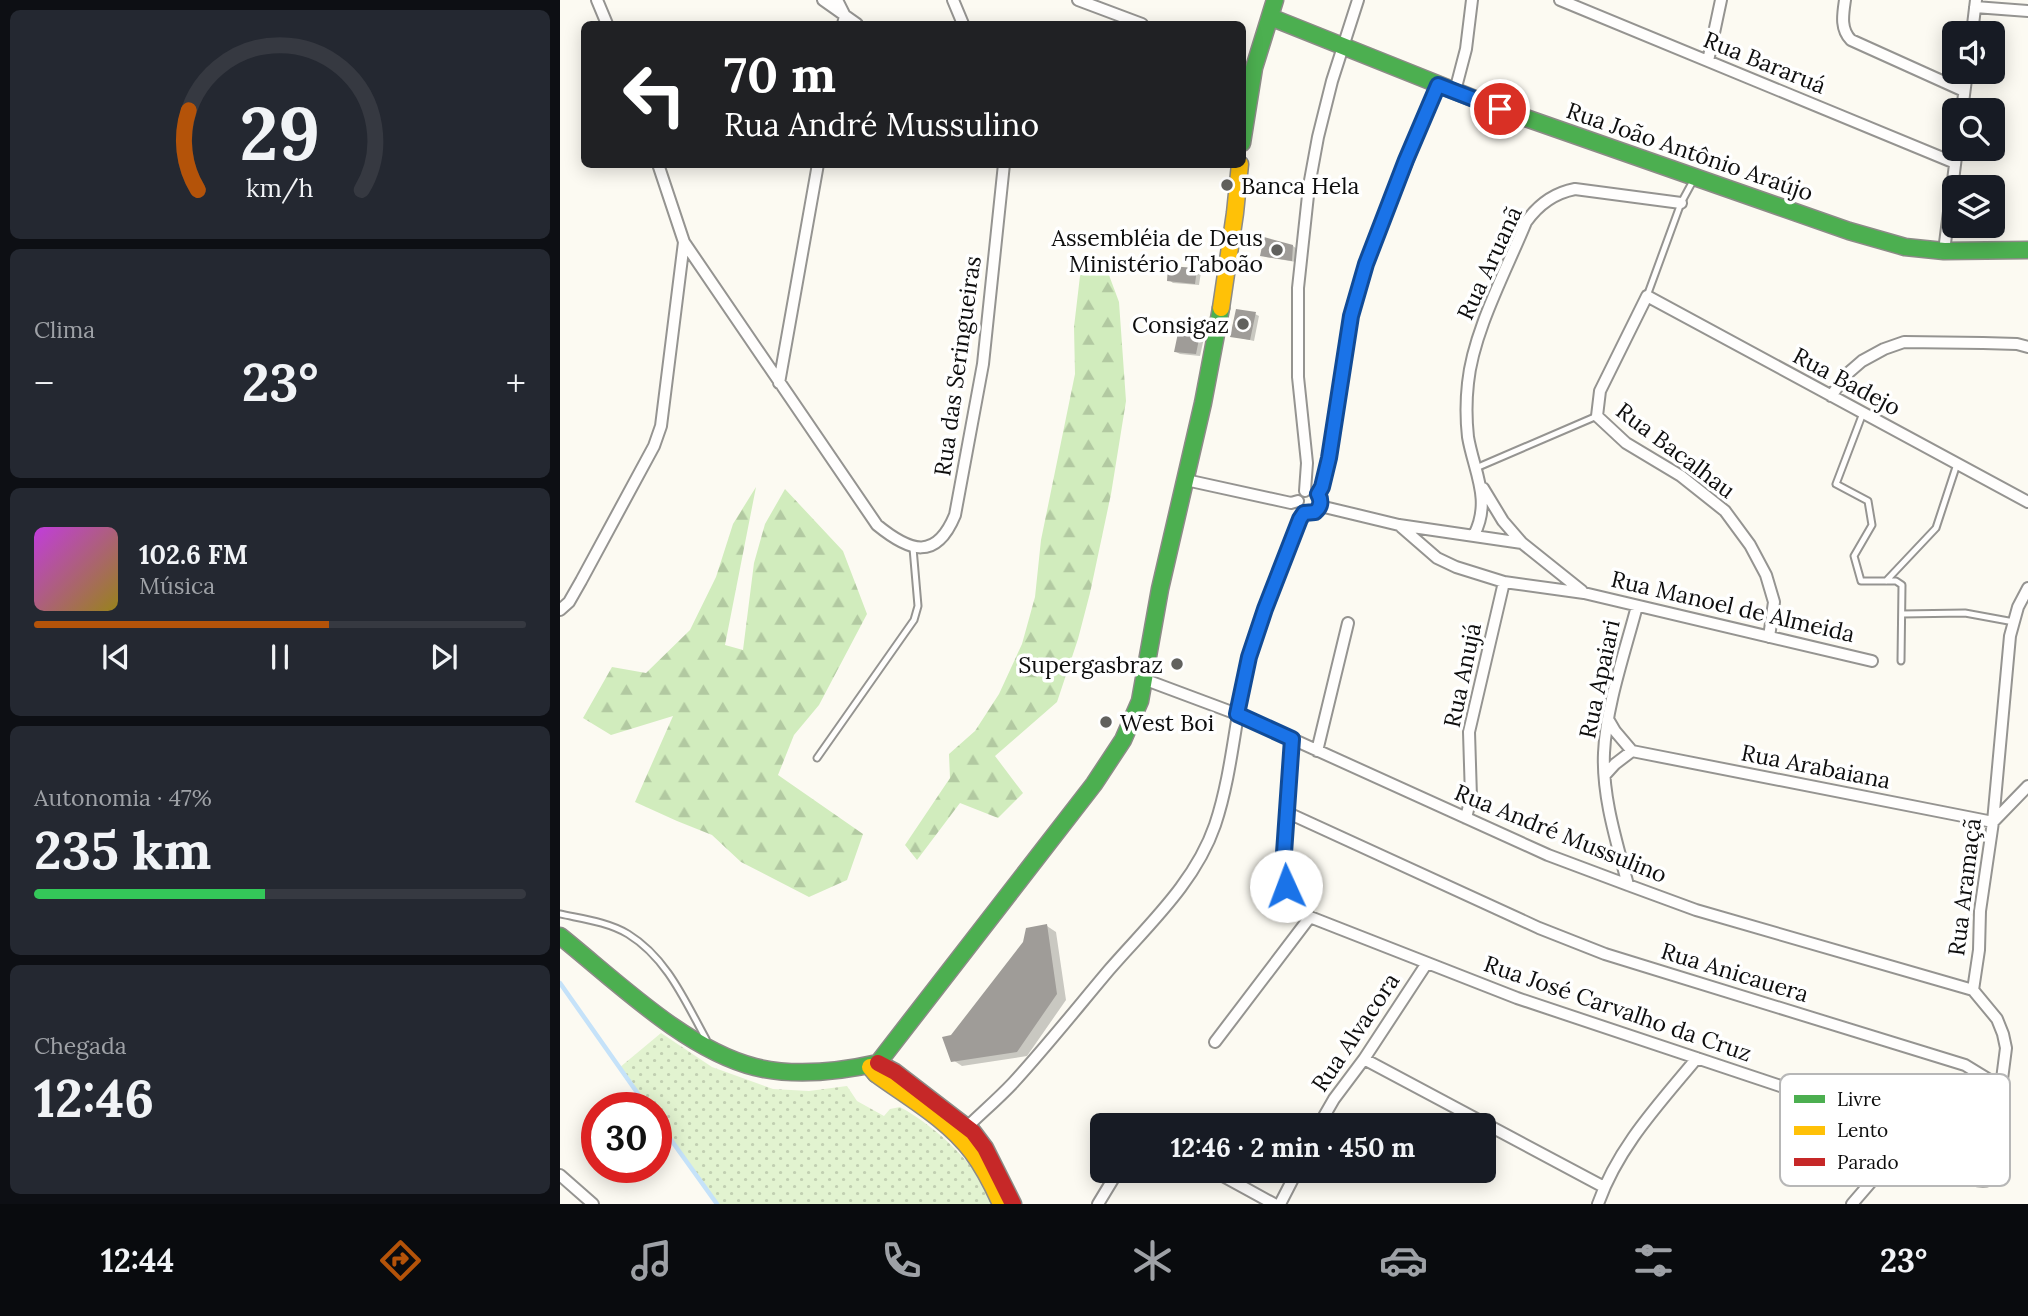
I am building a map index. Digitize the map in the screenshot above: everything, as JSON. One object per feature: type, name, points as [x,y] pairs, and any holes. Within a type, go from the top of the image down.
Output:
[{"type":"main road","points":[[1246,91],[1248,65],[1275,0]]},
{"type":"main road","name":"Rua João Antônio Araújo","points":[[1270,17],[1500,109],[1849,231],[1905,247],[1944,251],[2028,250]]},
{"type":"main road","points":[[874,1068],[1094,784],[1124,740],[1136,712],[1146,680],[1160,591],[1226,288],[1240,168]]},
{"type":"main road","points":[[560,936],[675,1026],[741,1062],[787,1072],[874,1068],[944,1123],[963,1131],[985,1148],[1013,1204]]},
{"type":"main road","points":[[963,1131],[1000,1204]]},
{"type":"street","points":[[597,0],[606,21]]},
{"type":"street","points":[[823,0],[844,20]]},
{"type":"street","points":[[837,0],[844,20]]},
{"type":"street","points":[[953,0],[962,21]]},
{"type":"street","points":[[1079,0],[1134,21]]},
{"type":"street","points":[[1305,491],[1307,463],[1298,377],[1298,288],[1309,186],[1332,81],[1358,0]]},
{"type":"street","points":[[1455,91],[1466,50],[1472,0]]},
{"type":"street","name":"Rua Bararuá","points":[[1560,0],[1955,163]]},
{"type":"street","points":[[1708,61],[1721,0]]},
{"type":"street","points":[[1844,0],[1842,19],[1851,40],[1965,91]]},
{"type":"street","points":[[1976,4],[2028,11]]},
{"type":"street","points":[[1964,98],[1966,84]]},
{"type":"street","points":[[1318,494],[1329,458],[1351,316],[1366,264],[1438,85]]},
{"type":"street","points":[[1944,251],[1955,163]]},
{"type":"street","points":[[659,168],[684,242],[877,525],[896,541],[913,547]]},
{"type":"street","points":[[779,383],[817,168]]},
{"type":"street","name":"Rua das Seringueiras","points":[[913,547],[932,545],[940,540],[947,534],[955,515],[983,364],[1004,168]]},
{"type":"street","name":"Rua Aruanã","points":[[1474,535],[1483,514],[1480,482],[1468,439],[1468,380],[1476,341],[1526,222],[1535,209],[1563,191],[1575,189],[1681,203]]},
{"type":"street","points":[[560,610],[569,602],[582,581],[654,446],[661,426],[684,242]]},
{"type":"street","name":"Rua Badejo","points":[[1647,296],[2028,502]]},
{"type":"street","name":"Rua Bacalhau","points":[[1647,296],[1600,391],[1597,416],[1626,443],[1681,476],[1725,511],[1750,545],[1766,575],[1774,602],[1769,636]]},
{"type":"street","points":[[1830,396],[1847,374],[1862,361],[1904,342],[2017,344],[2028,347]]},
{"type":"street","points":[[1186,480],[1291,503],[1298,501]]},
{"type":"street","name":"Rua Aruanã","points":[[1480,482],[1503,521],[1522,543]]},
{"type":"street","points":[[1305,491],[1318,494],[1320,506],[1315,512],[1304,513],[1299,508],[1300,495],[1305,491]]},
{"type":"street","name":"Rua Manoel de Almeida","points":[[1320,506],[1399,525],[1522,543],[1584,593]]},
{"type":"street","points":[[963,1131],[1011,1085],[1152,923],[1198,862],[1214,826],[1228,778],[1249,657],[1304,513]]},
{"type":"street","name":"Rua Manoel de Almeida","points":[[1399,525],[1437,558],[1504,582],[1584,593],[1872,661]]},
{"type":"street","name":"Rua Anujá","points":[[1466,818],[1471,797],[1469,732],[1504,582]]},
{"type":"street","name":"Rua Aramaçã","points":[[2003,1074],[2006,1048],[2003,1034],[1997,1019],[1973,989],[1979,950],[1980,911],[1993,822],[2010,636],[2018,607],[2028,589]]},
{"type":"street","name":"Rua Apaiari","points":[[1628,885],[1612,825],[1604,754],[1608,719],[1637,606]]},
{"type":"street","points":[[1317,751],[1348,623]]},
{"type":"street","name":"Rua André Mussulino","points":[[1146,680],[1237,714],[1548,855],[1696,911],[1973,989]]},
{"type":"street","points":[[1605,775],[1632,751],[1608,719]]},
{"type":"street","points":[[1215,1042],[1310,917],[1291,898],[1284,874],[1292,739]]},
{"type":"street","name":"Rua Arabaiana","points":[[1632,751],[1993,822]]},
{"type":"street","points":[[1993,822],[2028,786]]},
{"type":"street","name":"Rua Anicauera","points":[[1286,812],[1539,928],[1632,962],[1965,1065],[1980,1074]]},
{"type":"street","name":"Rua José Carvalho da Cruz","points":[[1310,917],[1517,998],[1780,1086]]},
{"type":"street","name":"Rua Alvacora","points":[[1326,1113],[1427,963]]},
{"type":"street","points":[[1598,1204],[1619,1156],[1697,1058]]},
{"type":"street","points":[[1364,1059],[1604,1186]]},
{"type":"street","points":[[560,1175],[593,1204]]},
{"type":"street","points":[[1098,1204],[1111,1183]]},
{"type":"street","points":[[1236,1183],[1274,1204]]},
{"type":"street","points":[[1280,1204],[1291,1183]]},
{"type":"street","points":[[1852,1204],[1868,1186]]},
{"type":"lane","points":[[1647,296],[1681,203],[1695,176]]},
{"type":"lane","points":[[1863,413],[1836,484],[1868,501],[1872,525],[1854,556],[1861,581],[1896,581],[1902,585],[1901,661]]},
{"type":"lane","points":[[1476,468],[1597,416]]},
{"type":"lane","points":[[1886,581],[1936,528],[1957,463]]},
{"type":"lane","points":[[817,758],[914,620],[918,606],[913,547]]},
{"type":"lane","points":[[1902,614],[1965,613],[2014,622]]},
{"type":"lane","points":[[560,914],[596,921],[627,933],[652,953],[671,976],[711,1048]]},
{"type":"green space","points":[[1090,255],[1103,259],[1119,302],[1126,401],[1111,494],[1078,639],[1057,702],[995,756],[1023,793],[998,818],[960,803],[917,860],[905,845],[950,778],[949,754],[975,731],[999,694],[1022,644],[1035,597],[1041,540],[1075,374],[1074,327],[1080,276]]},
{"type":"green space","points":[[756,487],[725,645],[743,650],[754,563],[765,524],[785,489],[843,551],[867,614],[819,705],[794,735],[778,775],[863,834],[847,880],[809,897],[741,862],[712,835],[635,802],[673,716],[611,735],[583,718],[612,667],[646,673],[690,630],[716,577],[733,524]]},
{"type":"green space","points":[[661,1033],[712,1067],[773,1089],[809,1091],[847,1086],[857,1101],[884,1116],[890,1109],[900,1107],[942,1136],[967,1161],[995,1204],[715,1204],[672,1143],[672,1092],[636,1092],[619,1068]]},
{"type":"building","name":"Assembléia de Deus Ministério Taboão","points":[[1264,237],[1293,245],[1292,261],[1260,256]]},
{"type":"building","points":[[1168,266],[1197,268],[1195,284],[1167,281]]},
{"type":"building","name":"Consigaz","points":[[1236,309],[1256,312],[1250,340],[1230,337]]},
{"type":"building","points":[[1178,333],[1200,334],[1196,354],[1174,352]]},
{"type":"building","points":[[1047,924],[1057,994],[1017,1052],[951,1062],[942,1037],[951,1035],[1023,942],[1026,928]]},
{"type":"waterway","points":[[560,983],[637,1092]]},
{"type":"waterway","points":[[672,1141],[717,1204]]},
{"type":"traffic: fast","points":[[1246,118],[1254,68],[1275,0]]},
{"type":"traffic: fast","points":[[1270,17],[1500,109],[1849,231],[1905,247],[1944,251],[2028,250]]},
{"type":"traffic: fast","points":[[876,1074],[878,1063],[1094,784],[1123,740],[1140,701],[1160,589],[1203,403],[1221,308]]},
{"type":"traffic: fast","points":[[560,936],[652,1012],[703,1046],[729,1058],[755,1067],[801,1073],[878,1063]]},
{"type":"traffic: slow","points":[[1221,308],[1240,168]]},
{"type":"traffic: slow","points":[[870,1067],[939,1119],[962,1140],[980,1164],[1001,1204]]},
{"type":"traffic: jam","points":[[878,1063],[895,1072],[973,1132],[985,1148],[1013,1204]]},
{"type":"place","name":"Banca Hela","points":[[1227,185]]},
{"type":"place","name":"Assembléia de Deus Ministério Taboão","points":[[1277,250]]},
{"type":"place","name":"Consigaz","points":[[1243,324]]},
{"type":"place","name":"Supergasbraz","points":[[1177,664]]},
{"type":"place","name":"West Boi","points":[[1106,722]]},
{"type":"route","points":[[1286,886],[1284,853],[1292,739],[1237,714],[1249,657],[1300,519],[1304,513],[1315,512],[1320,506],[1318,494],[1329,458],[1351,316],[1366,264],[1438,85],[1500,109]]}]
